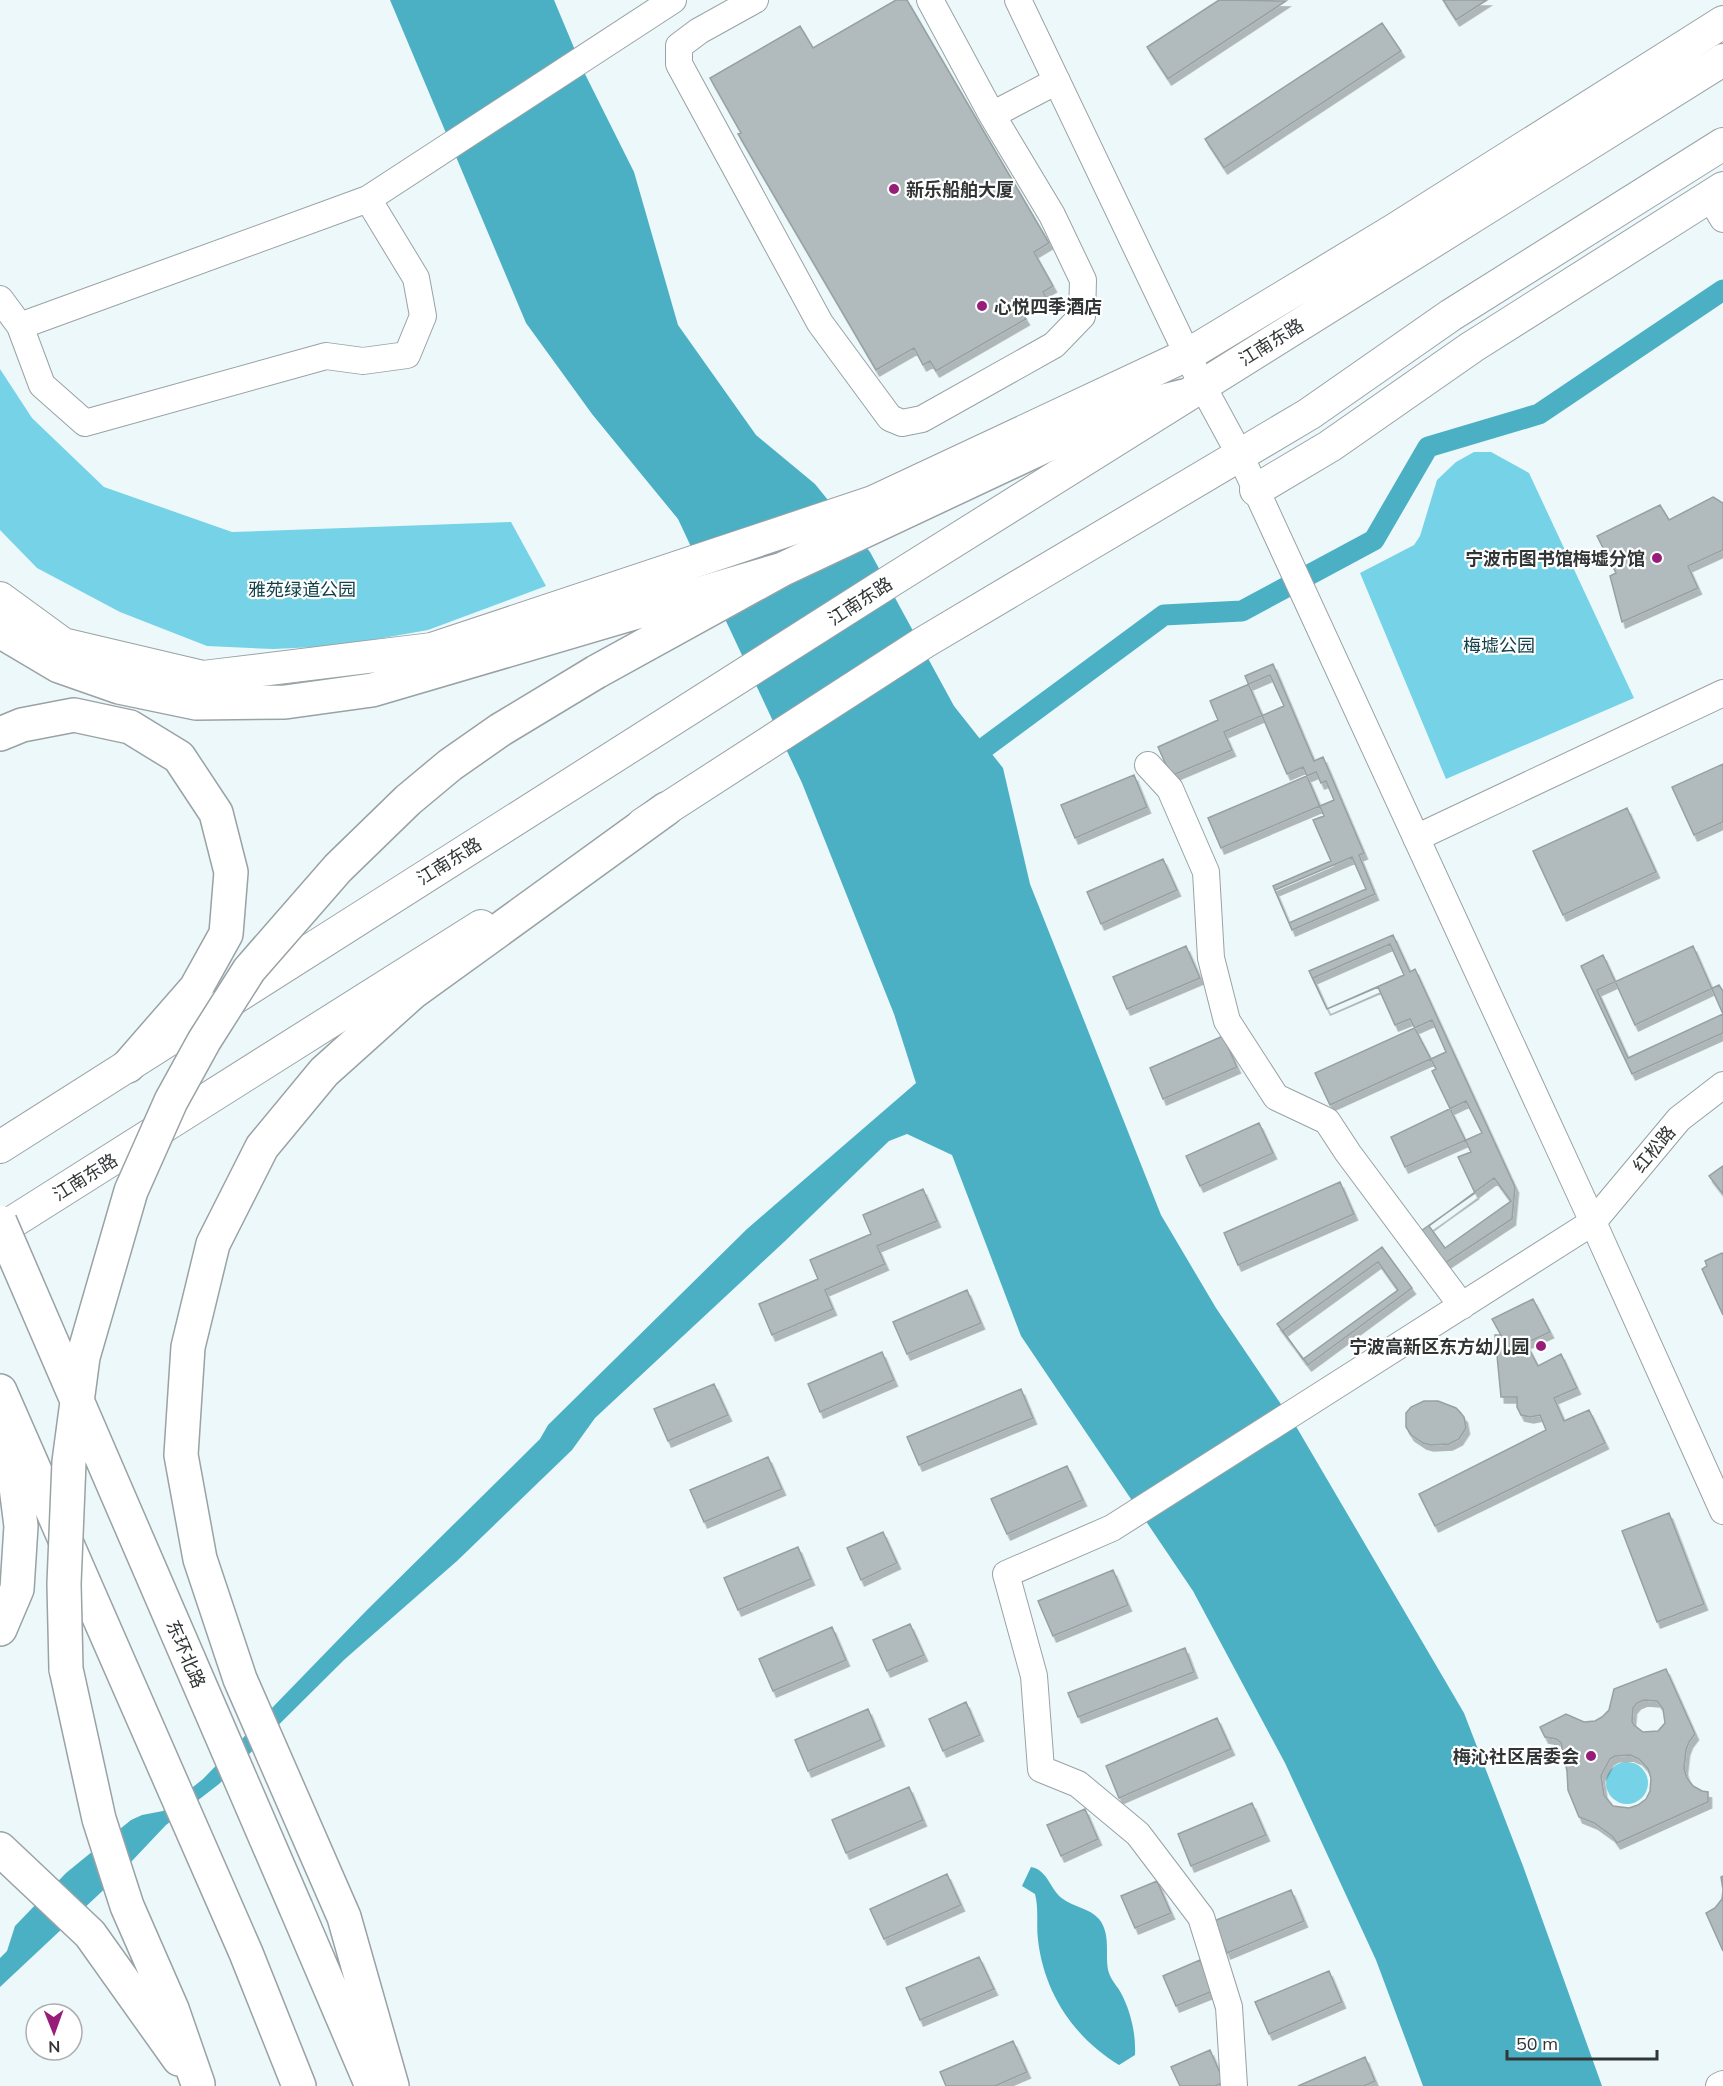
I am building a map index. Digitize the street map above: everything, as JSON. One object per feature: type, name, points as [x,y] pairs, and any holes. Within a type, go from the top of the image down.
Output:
[{"type":"highway","points":[[0,631],[59,666],[119,687],[196,703],[285,702],[372,690],[697,605],[783,569],[1115,413],[1193,391]]},
{"type":"highway","points":[[199,2085],[172,2009],[126,1906],[99,1819],[66,1669],[64,1584],[69,1462],[83,1358],[131,1191],[171,1101],[204,1041],[249,970],[338,868],[408,800],[450,765],[500,730],[596,672],[697,605]]},
{"type":"highway","points":[[11,730],[74,715],[130,727],[179,757],[216,813],[231,872],[226,934],[196,988],[128,1066]]},
{"type":"highway","points":[[392,2086],[344,1917],[240,1679],[200,1559],[181,1455],[188,1347],[213,1244],[262,1147],[324,1072],[412,993],[666,809]]},
{"type":"highway","name":"东环北路","points":[[0,1222],[372,2086]]},
{"type":"highway","points":[[0,1629],[17,1589],[21,1526],[3,1396]]},
{"type":"highway","points":[[3,1396],[246,1953],[299,2086]]},
{"type":"highway","points":[[0,1849],[90,1934],[199,2085]]},
{"type":"main road","points":[[0,598],[63,644],[203,677],[432,649],[873,502],[1189,354],[1394,230],[1723,22]]},
{"type":"main road","name":"江南东路","points":[[0,1147],[892,580],[1723,60]]},
{"type":"main road","name":"江南东路","points":[[0,1230],[768,745],[923,643],[1309,414],[1451,315],[1723,144]]},
{"type":"main road","points":[[1256,490],[1330,446],[1472,347],[1719,201]]},
{"type":"street","points":[[20,326],[368,200],[674,0]]},
{"type":"street","points":[[755,0],[699,31],[680,46],[679,64],[820,323],[890,418],[902,423],[922,419],[1054,345],[1082,316],[1083,280],[1052,215],[992,115],[930,0]]},
{"type":"street","points":[[1017,0],[1189,354],[1193,391],[1240,455],[1593,1222],[1723,1511]]},
{"type":"street","points":[[992,115],[1057,81]]},
{"type":"street","points":[[0,299],[20,326],[42,385],[85,423],[326,356],[363,361],[407,355],[423,316],[416,278],[368,200]]},
{"type":"street","points":[[1416,838],[1723,693]]},
{"type":"street","points":[[1148,765],[1170,789],[1206,872],[1211,958],[1227,1021],[1276,1097],[1327,1121],[1360,1170],[1462,1306]]},
{"type":"street","name":"红松路","points":[[1234,2086],[1229,2007],[1201,1917],[1138,1834],[1078,1784],[1041,1769],[1034,1676],[1006,1574],[1112,1528],[1593,1222],[1679,1119],[1723,1085]]},
{"type":"street","points":[[1719,2086],[1723,2084]]},
{"type":"green space","name":"雅苑绿道公园","points":[[0,369],[32,418],[104,487],[232,532],[511,522],[546,586],[428,630],[338,646],[273,649],[207,646],[120,612],[37,568],[0,530]]},
{"type":"green space","name":"梅墟公园","points":[[1474,452],[1491,452],[1529,473],[1634,698],[1446,779],[1360,573],[1414,545],[1420,536],[1437,480],[1456,462]]},
{"type":"green space","points":[[1627,1762],[1642,1768],[1648,1783],[1642,1798],[1627,1804],[1612,1798],[1606,1783],[1612,1768]]},
{"type":"shaded area","points":[[390,0],[554,0],[585,74],[634,172],[678,325],[756,435],[815,484],[870,552],[954,706],[1003,768],[1030,884],[1161,1215],[1216,1308],[1297,1428],[1464,1713],[1523,1866],[1602,2086],[1423,2086],[1376,1960],[1285,1763],[1193,1591],[1021,1336],[952,1155],[907,1134],[889,1141],[595,1418],[572,1450],[457,1561],[345,1659],[219,1784],[166,1825],[112,1882],[0,1987],[0,1958],[7,1951],[15,1926],[66,1873],[131,1820],[142,1815],[163,1811],[203,1779],[368,1609],[540,1439],[548,1425],[747,1229],[916,1083],[894,1014],[802,783],[678,519],[592,414],[526,323]]},
{"type":"shaded area","points":[[1031,1867],[1045,1876],[1063,1899],[1091,1912],[1103,1925],[1107,1939],[1109,1973],[1128,2008],[1135,2039],[1135,2055],[1119,2065],[1103,2054],[1075,2027],[1054,1995],[1041,1959],[1035,1894],[1022,1886]]},
{"type":"building","name":"新乐船舶大厦","points":[[896,0],[907,0],[1049,243],[1034,252],[1053,286],[1043,292],[1046,297],[1021,311],[1026,319],[936,371],[930,361],[923,365],[914,348],[876,370],[738,134],[741,133],[710,78],[800,26],[813,48]]},
{"type":"building","points":[[1219,0],[1286,1],[1168,79],[1147,47]]},
{"type":"building","points":[[1443,0],[1487,0],[1456,20]]},
{"type":"building","points":[[1382,23],[1401,51],[1224,168],[1205,139]]},
{"type":"building","name":"宁波市图书馆梅墟分馆","points":[[1713,497],[1723,503],[1723,550],[1688,566],[1698,588],[1622,622],[1610,576],[1616,573],[1597,536],[1660,505],[1669,520]]},
{"type":"building","points":[[1273,664],[1314,761],[1323,757],[1364,853],[1359,855],[1375,894],[1292,930],[1273,886],[1331,861],[1313,820],[1324,816],[1303,767],[1287,774],[1245,676]]},
{"type":"building","points":[[1270,675],[1284,706],[1224,732],[1232,750],[1171,776],[1158,747],[1218,720],[1210,701]]},
{"type":"building","points":[[1723,764],[1723,822],[1694,835],[1672,787]]},
{"type":"building","points":[[1316,772],[1321,783],[1326,781],[1334,800],[1221,848],[1208,818]]},
{"type":"building","points":[[1134,775],[1147,807],[1075,838],[1061,805]]},
{"type":"building","points":[[1627,808],[1656,872],[1563,915],[1533,851]]},
{"type":"building","points":[[1352,857],[1366,889],[1289,923],[1275,890]]},
{"type":"building","points":[[1163,859],[1177,890],[1101,924],[1087,892]]},
{"type":"building","points":[[1393,935],[1410,972],[1415,969],[1515,1187],[1512,1219],[1444,1264],[1421,1231],[1475,1193],[1458,1157],[1471,1152],[1432,1071],[1436,1069],[1410,1019],[1395,1025],[1378,987],[1327,1009],[1309,971]]},
{"type":"building","points":[[1390,944],[1404,975],[1327,1009],[1313,978]]},
{"type":"building","points":[[1186,946],[1200,978],[1127,1009],[1113,977]]},
{"type":"building","points":[[1693,946],[1723,1014],[1628,1058],[1597,990]]},
{"type":"building","points":[[1603,955],[1635,1025],[1719,985],[1723,991],[1723,1033],[1632,1074],[1581,966]]},
{"type":"building","points":[[1432,1020],[1446,1052],[1330,1105],[1315,1073]]},
{"type":"building","points":[[1223,1036],[1237,1067],[1163,1099],[1150,1068]]},
{"type":"building","points":[[1466,1101],[1482,1133],[1405,1167],[1391,1137]]},
{"type":"building","points":[[1259,1123],[1273,1153],[1200,1186],[1186,1156]]},
{"type":"building","points":[[1723,1166],[1723,1194],[1709,1176]]},
{"type":"building","points":[[1494,1178],[1511,1201],[1445,1248],[1429,1226]]},
{"type":"building","points":[[1340,1182],[1354,1214],[1238,1265],[1224,1233]]},
{"type":"building","points":[[923,1189],[937,1221],[877,1246],[885,1264],[825,1290],[833,1309],[772,1335],[759,1304],[818,1279],[810,1260],[871,1234],[863,1215]]},
{"type":"building","points":[[1382,1247],[1412,1288],[1308,1365],[1277,1324]]},
{"type":"building","points":[[1722,1253],[1723,1315],[1702,1269],[1707,1266],[1705,1261]]},
{"type":"building","points":[[1378,1262],[1398,1290],[1303,1359],[1283,1331]]},
{"type":"building","points":[[967,1290],[981,1323],[907,1354],[893,1322]]},
{"type":"building","points":[[1533,1299],[1550,1332],[1526,1343],[1538,1366],[1561,1354],[1577,1388],[1554,1398],[1564,1421],[1589,1410],[1605,1443],[1435,1526],[1419,1494],[1546,1430],[1540,1415],[1530,1417],[1521,1415],[1517,1407],[1517,1397],[1501,1397],[1495,1335],[1501,1335],[1492,1319]]},
{"type":"building","points":[[882,1352],[894,1380],[820,1412],[808,1384]]},
{"type":"building","points":[[714,1384],[728,1415],[668,1441],[654,1409]]},
{"type":"building","points":[[1021,1389],[1033,1418],[919,1465],[907,1437]]},
{"type":"building","points":[[1424,1401],[1438,1401],[1460,1412],[1464,1417],[1466,1428],[1459,1439],[1449,1444],[1430,1445],[1411,1435],[1406,1427],[1406,1413],[1411,1407]]},
{"type":"building","points":[[768,1457],[782,1489],[704,1522],[690,1490]]},
{"type":"building","points":[[1067,1466],[1083,1500],[1007,1534],[991,1499]]},
{"type":"building","points":[[1669,1513],[1704,1604],[1657,1622],[1622,1531]]},
{"type":"building","points":[[883,1532],[897,1563],[861,1580],[847,1548]]},
{"type":"building","points":[[798,1547],[811,1579],[738,1610],[724,1578]]},
{"type":"building","points":[[1113,1570],[1128,1605],[1053,1636],[1038,1601]]},
{"type":"building","points":[[910,1624],[924,1655],[887,1671],[873,1640]]},
{"type":"building","points":[[832,1627],[846,1660],[773,1691],[759,1659]]},
{"type":"building","points":[[1185,1648],[1194,1672],[1078,1717],[1068,1693]]},
{"type":"building","name":"梅沁社区居委会","points":[[1666,1669],[1695,1734],[1686,1750],[1684,1769],[1687,1778],[1693,1786],[1708,1792],[1708,1802],[1617,1843],[1612,1836],[1594,1823],[1579,1817],[1568,1790],[1567,1771],[1561,1743],[1556,1739],[1545,1737],[1540,1727],[1566,1714],[1584,1722],[1595,1721],[1609,1710],[1614,1689]],"holes":[[[1644,1700],[1657,1701],[1663,1709],[1665,1723],[1658,1731],[1643,1732],[1632,1721],[1633,1708]],[[1630,1755],[1639,1759],[1648,1769],[1651,1778],[1650,1791],[1646,1799],[1638,1805],[1629,1808],[1613,1806],[1604,1795],[1601,1776],[1610,1759],[1615,1756]]]},
{"type":"building","points":[[966,1702],[980,1735],[943,1751],[929,1719]]},
{"type":"building","points":[[868,1709],[881,1740],[808,1771],[795,1740]]},
{"type":"building","points":[[1217,1718],[1231,1749],[1119,1798],[1106,1766]]},
{"type":"building","points":[[909,1787],[923,1820],[846,1853],[832,1820]]},
{"type":"building","points":[[1252,1803],[1266,1835],[1191,1866],[1178,1834]]},
{"type":"building","points":[[1085,1809],[1098,1839],[1061,1856],[1047,1825]]},
{"type":"building","points":[[947,1874],[961,1905],[884,1939],[870,1909]]},
{"type":"building","points":[[1157,1881],[1171,1913],[1135,1928],[1121,1896]]},
{"type":"building","points":[[1291,1890],[1304,1921],[1227,1953],[1214,1921]]},
{"type":"building","points":[[1723,1890],[1723,1951],[1706,1913],[1715,1908],[1722,1899]]},
{"type":"building","points":[[979,1957],[994,1989],[920,2020],[906,1988]]},
{"type":"building","points":[[1200,1960],[1213,1991],[1176,2006],[1163,1976]]},
{"type":"building","points":[[1329,1971],[1342,2002],[1269,2034],[1255,2002]]},
{"type":"building","points":[[1013,2041],[1027,2072],[995,2086],[946,2086],[940,2072]]},
{"type":"building","points":[[1210,2050],[1224,2082],[1215,2086],[1180,2086],[1171,2067]]},
{"type":"building","points":[[1365,2057],[1375,2081],[1364,2086],[1298,2086]]},
{"type":"waterway","points":[[965,762],[1164,615],[1242,611],[1374,540],[1428,447],[1539,414],[1723,290]]},
{"type":"place","name":"新乐船舶大厦","points":[[894,189]]},
{"type":"place","name":"心悦四季酒店","points":[[982,306]]},
{"type":"place","name":"宁波市图书馆梅墟分馆","points":[[1657,558]]},
{"type":"place","name":"宁波高新区东方幼儿园","points":[[1541,1346]]},
{"type":"place","name":"梅沁社区居委会","points":[[1591,1756]]}]
